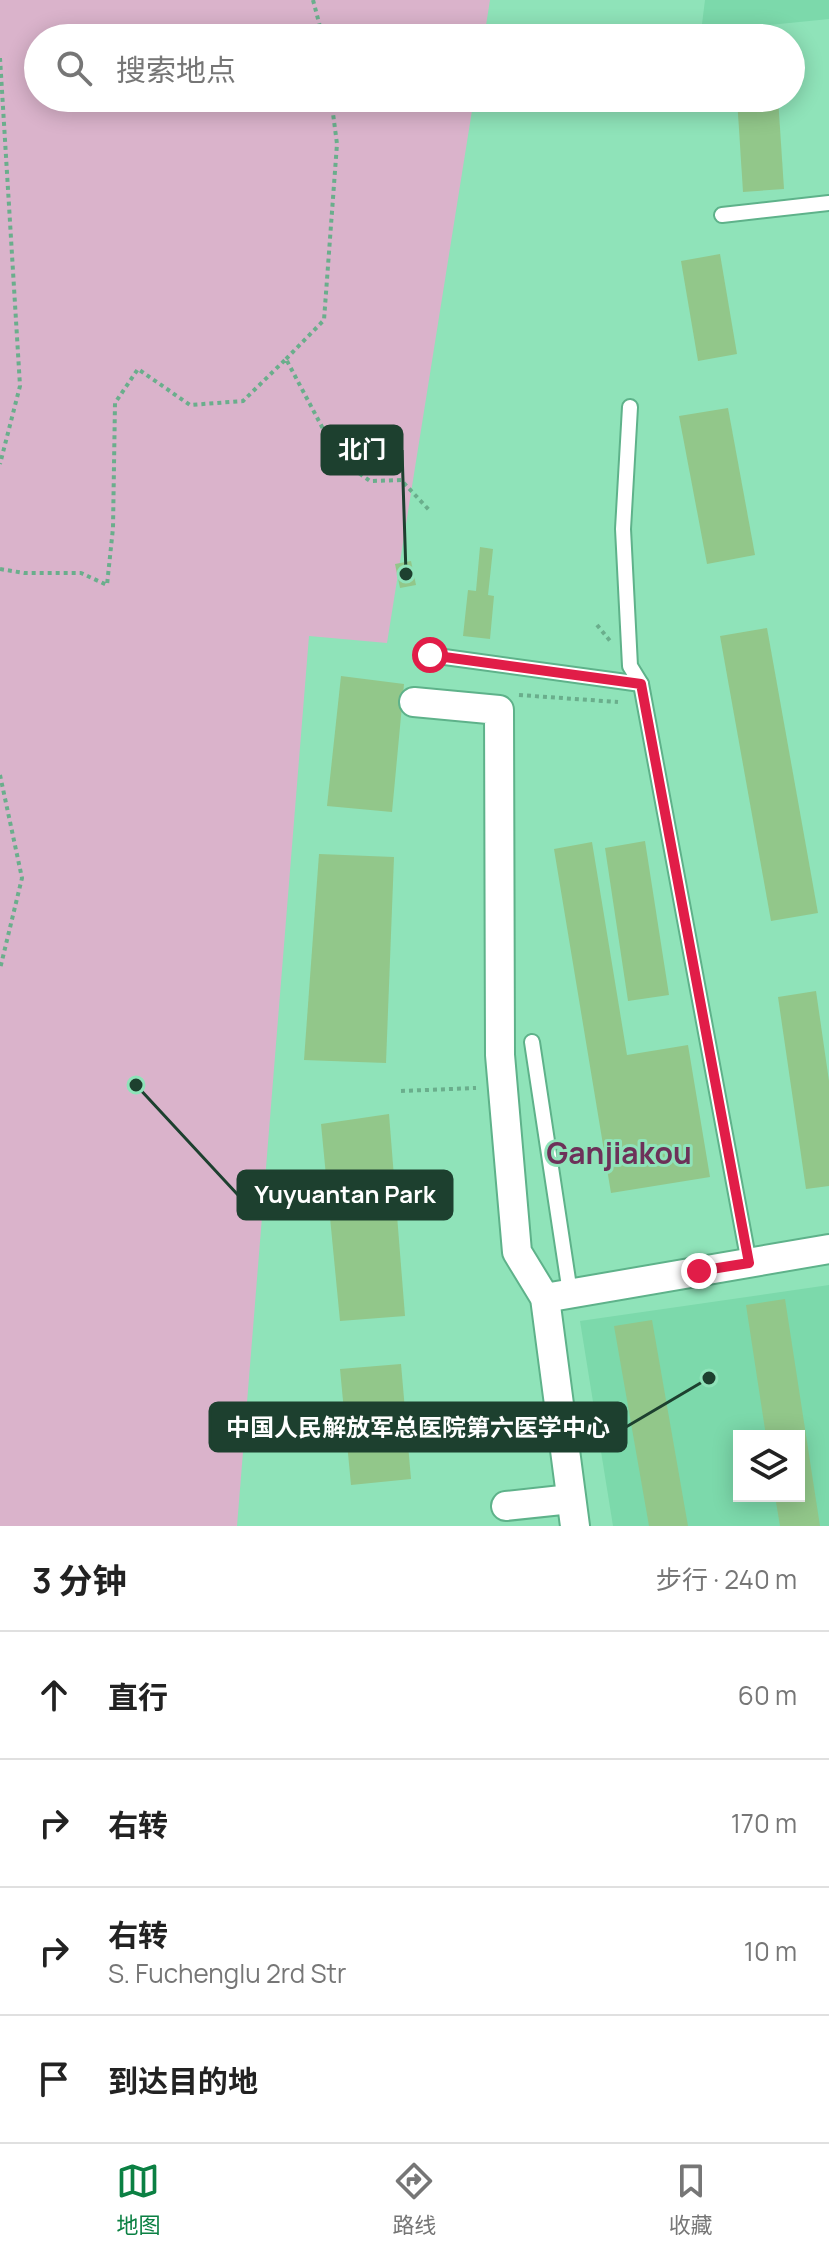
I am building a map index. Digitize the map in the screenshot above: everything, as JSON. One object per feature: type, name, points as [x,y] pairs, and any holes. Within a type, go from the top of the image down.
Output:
[{"type":"street","points":[[414,702],[499,710],[500,1055],[517,1252],[557,1295],[573,1512],[506,1506]]},
{"type":"street","points":[[557,1295],[829,1249]]},
{"type":"lane","points":[[722,215],[829,203]]},
{"type":"lane","points":[[630,407],[623,529],[630,666],[641,684],[645,703],[749,1263]]},
{"type":"lane","points":[[430,655],[641,684]]},
{"type":"lane","points":[[532,1042],[557,1295]]},
{"type":"path","points":[[313,0],[319,24]]},
{"type":"path","points":[[0,58],[20,386],[0,464]]},
{"type":"path","points":[[0,569],[24,573],[81,573],[107,585],[113,528],[115,403],[138,369],[190,405],[243,401],[324,320],[337,144],[333,112]]},
{"type":"path","points":[[286,359],[339,459],[370,481],[401,480],[430,511]]},
{"type":"path","points":[[499,710],[499,693],[645,703]]},
{"type":"path","points":[[0,775],[22,878],[0,969]]},
{"type":"path","points":[[401,1091],[503,1087]]},
{"type":"shaded area","points":[[0,0],[490,0],[486,24],[24,24],[24,112],[472,112],[387,643],[309,636],[237,1526],[0,1526]]},
{"type":"shaded area","points":[[705,0],[829,0],[829,19],[780,24],[702,24]]},
{"type":"shaded area","points":[[829,1285],[829,1526],[613,1526],[580,1321]]},
{"type":"building","points":[[738,112],[779,112],[784,189],[743,192]]},
{"type":"building","points":[[720,254],[737,354],[698,361],[681,261]]},
{"type":"building","points":[[728,408],[755,555],[707,564],[679,416]]},
{"type":"building","points":[[480,547],[493,549],[488,595],[494,596],[490,639],[463,636],[468,590],[476,591]]},
{"type":"building","points":[[411,561],[416,585],[400,588],[395,564]]},
{"type":"building","points":[[767,628],[818,913],[771,921],[720,636]]},
{"type":"building","points":[[341,676],[404,684],[392,812],[327,806]]},
{"type":"building","points":[[645,841],[669,995],[628,1001],[605,848]]},
{"type":"building","points":[[592,842],[627,1055],[688,1045],[710,1177],[611,1193],[554,849]]},
{"type":"building","points":[[319,854],[394,857],[386,1063],[304,1060]]},
{"type":"building","points":[[816,991],[829,1081],[829,1186],[806,1189],[778,997]]},
{"type":"building","points":[[389,1114],[405,1316],[340,1321],[321,1124]]},
{"type":"building","points":[[785,1299],[820,1526],[780,1526],[776,1502],[805,1502],[805,1430],[765,1430],[746,1305]]},
{"type":"building","points":[[652,1320],[688,1526],[649,1526],[614,1326]]},
{"type":"building","points":[[401,1364],[411,1479],[351,1485],[340,1369]]},
{"type":"place","name":"北门","points":[[406,574]]},
{"type":"place","name":"Yuyuantan Park","points":[[136,1085]]},
{"type":"place","name":"中国人民解放军总医院第六医学中心","points":[[709,1378]]},
{"type":"district","name":"Ganjiakou","points":[[619,1154]]},
{"type":"route","points":[[430,655],[641,684],[749,1263],[699,1271]]}]
